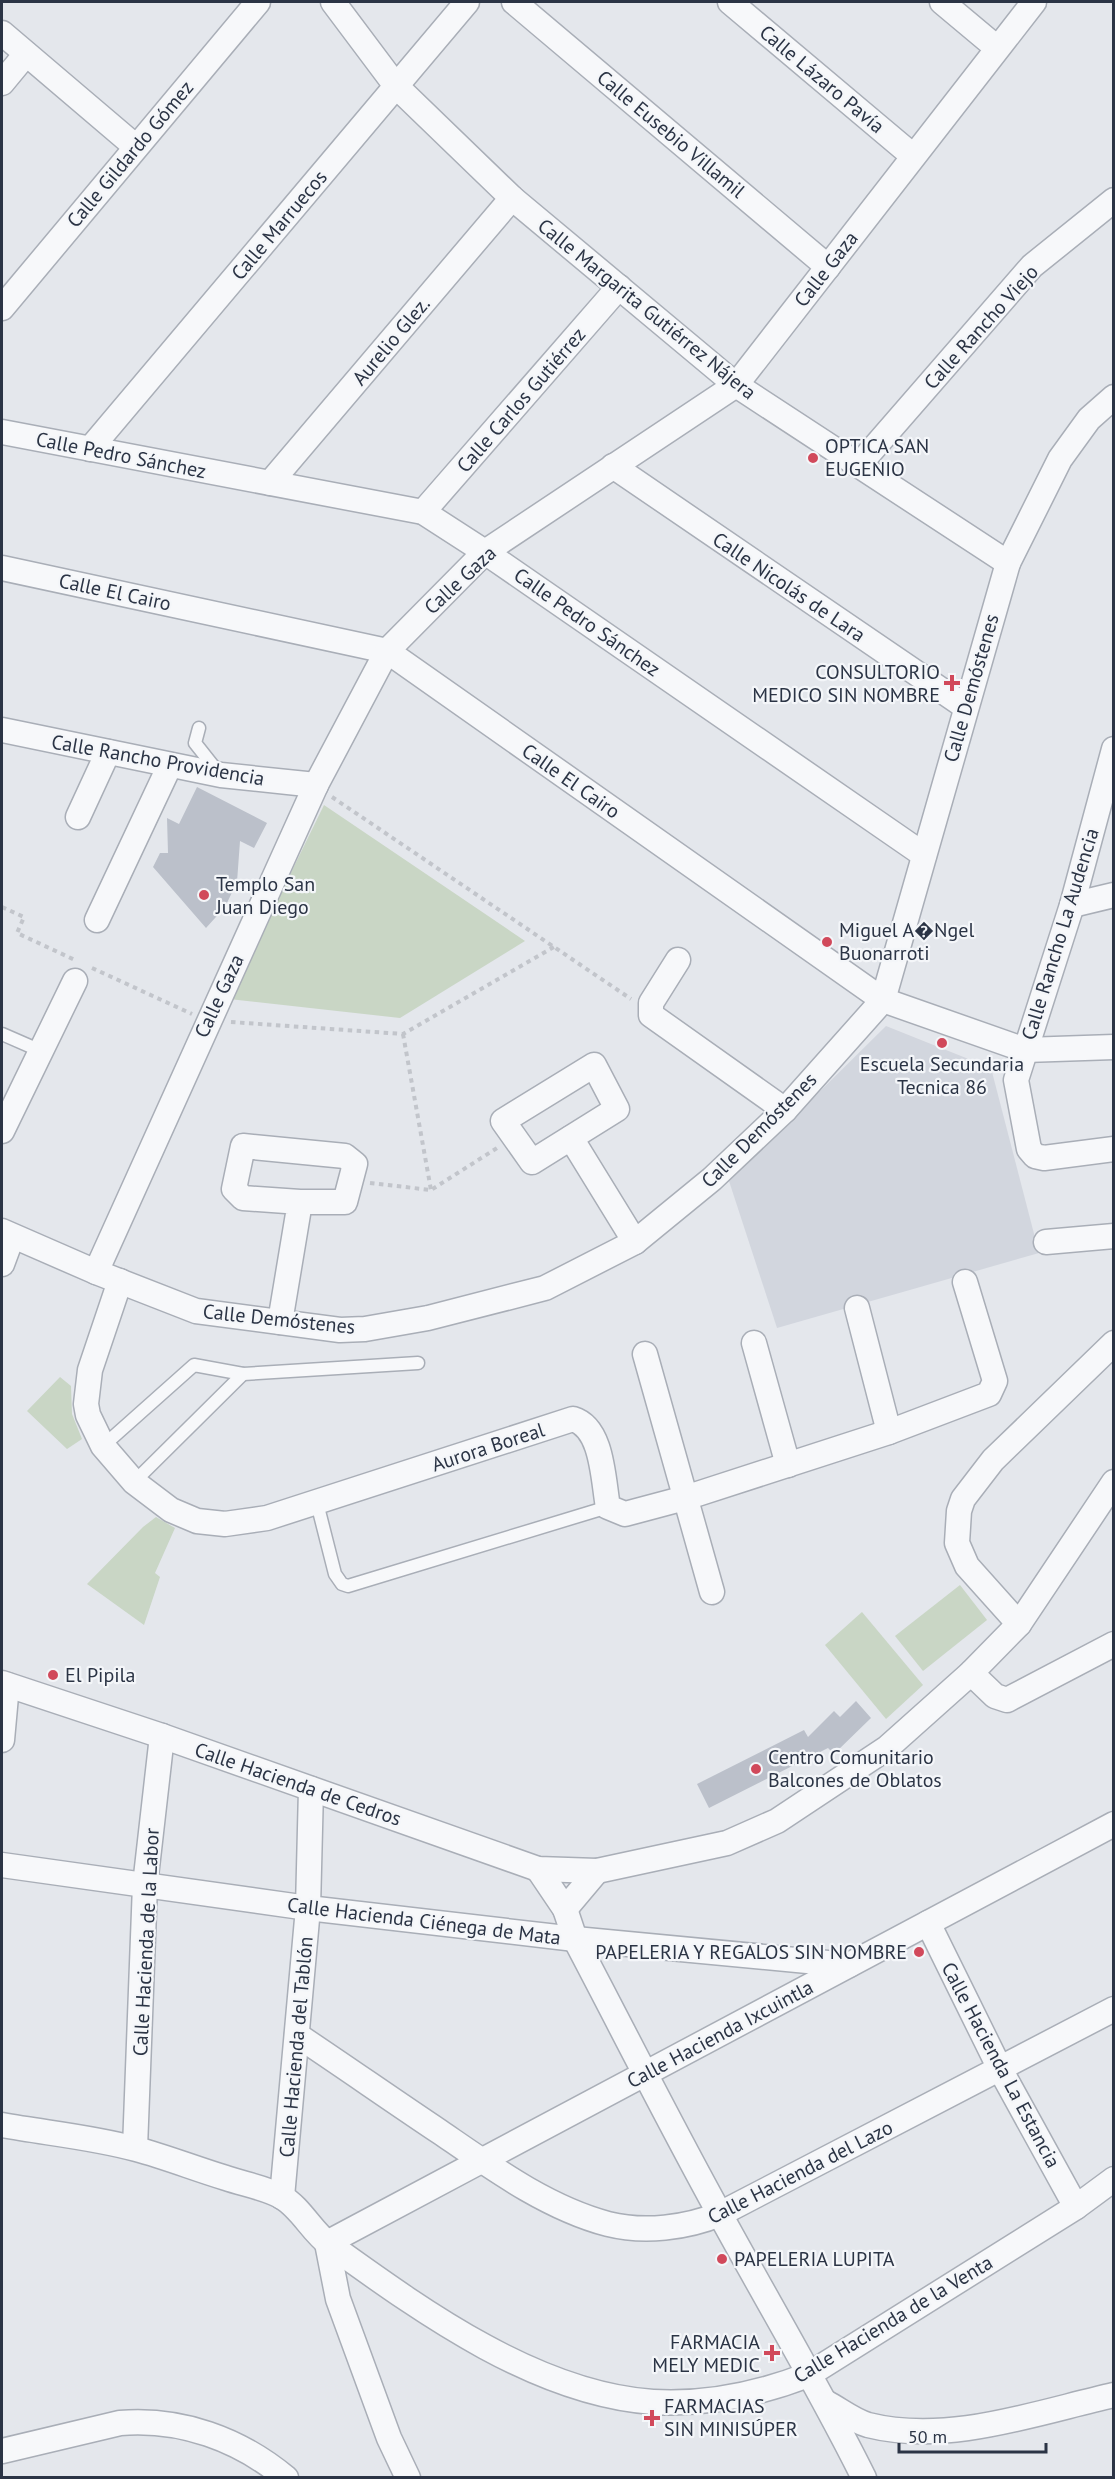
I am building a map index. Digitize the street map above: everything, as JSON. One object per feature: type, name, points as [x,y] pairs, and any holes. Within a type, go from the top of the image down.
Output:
[{"type":"street","name":"Calle Gildardo Gómez","points":[[2,308],[258,2]]},
{"type":"street","name":"Calle Margarita Gutiérrez Nájera","points":[[333,2],[396,86],[512,198],[736,385],[1008,562]]},
{"type":"street","name":"Calle Marruecos","points":[[90,449],[467,2]]},
{"type":"street","name":"Calle Eusebio Villamil","points":[[514,2],[828,267]]},
{"type":"street","name":"Calle Lázaro Pavía","points":[[730,2],[913,156]]},
{"type":"street","points":[[942,2],[997,48]]},
{"type":"street","name":"Calle Gaza","points":[[96,1272],[207,1021],[316,785],[387,651],[485,552],[736,385],[1034,2]]},
{"type":"street","points":[[2,33],[136,147]]},
{"type":"street","points":[[2,83],[26,54]]},
{"type":"street","name":"Aurelio Glez.","points":[[270,483],[512,198]]},
{"type":"street","name":"Calle Rancho Viejo","points":[[859,465],[1032,266],[1113,200]]},
{"type":"street","name":"Calle Carlos Gutiérrez","points":[[423,512],[619,287]]},
{"type":"street","name":"Calle Demóstenes","points":[[7,1234],[196,1311],[280,1323],[357,1329],[428,1318],[545,1288],[635,1242],[712,1179],[785,1110],[883,1000],[1008,562],[1060,459],[1089,419],[1113,397]]},
{"type":"street","name":"Calle Pedro Sánchez","points":[[2,432],[423,512],[485,552],[924,855]]},
{"type":"street","name":"Calle Nicolás de Lara","points":[[613,466],[966,707]]},
{"type":"street","name":"Calle El Cairo","points":[[2,568],[387,651],[883,1000],[1024,1050],[1113,1047]]},
{"type":"street","name":"Calle Rancho Providencia","points":[[2,730],[221,775],[316,785]]},
{"type":"street","name":"Calle Rancho La Audencia","points":[[1113,748],[1072,905],[1016,1080],[1031,1153],[1044,1158],[1113,1149]]},
{"type":"street","points":[[78,817],[108,753]]},
{"type":"street","points":[[97,920],[170,765]]},
{"type":"street","points":[[1072,905],[1113,895]]},
{"type":"street","points":[[678,960],[651,1003],[650,1012],[655,1019],[785,1110]]},
{"type":"street","points":[[3,1125],[82,970]]},
{"type":"street","points":[[594,1065],[617,1109],[532,1162],[508,1128],[594,1065]]},
{"type":"street","points":[[571,1138],[635,1242]]},
{"type":"street","points":[[243,1146],[345,1156],[355,1164],[352,1181],[348,1199],[344,1203],[243,1198],[237,1195],[234,1189],[243,1146]]},
{"type":"street","points":[[280,1323],[300,1202]]},
{"type":"street","points":[[2,1264],[7,1234]]},
{"type":"street","points":[[1046,1242],[1113,1236]]},
{"type":"street","name":"Aurora Boreal","points":[[120,1281],[99,1339],[87,1390],[88,1415],[103,1446],[134,1482],[171,1510],[210,1524],[267,1518],[573,1419],[585,1423],[595,1436],[608,1507]]},
{"type":"street","points":[[608,1507],[625,1514],[686,1498],[889,1432],[993,1390],[995,1381],[965,1282]]},
{"type":"street","points":[[857,1308],[889,1432]]},
{"type":"street","points":[[1019,1624],[967,1566],[957,1543],[959,1511],[963,1499],[993,1460],[1113,1342]]},
{"type":"street","points":[[754,1343],[788,1465]]},
{"type":"street","points":[[645,1354],[712,1592]]},
{"type":"street","name":"Calle Hacienda de Cedros","points":[[4,1684],[162,1736],[538,1869],[597,1871],[727,1843],[762,1828],[887,1748],[971,1673],[1019,1624],[1113,1482]]},
{"type":"street","points":[[971,1673],[995,1696],[1007,1700],[1113,1644]]},
{"type":"street","points":[[2,1740],[4,1684]]},
{"type":"street","name":"Calle Hacienda de la Labor","points":[[135,2148],[146,1885],[162,1736]]},
{"type":"street","name":"Calle Hacienda del Tablón","points":[[282,2197],[308,1908],[310,1789]]},
{"type":"street","name":"Calle Hacienda Ixcuintla","points":[[327,2243],[1113,1824]]},
{"type":"street","name":"Calle Hacienda Ciénega de Mata","points":[[2,1865],[308,1908],[575,1939],[849,1965]]},
{"type":"street","points":[[538,1869],[565,1909],[575,1939],[720,2214],[808,2375],[827,2403],[864,2478]]},
{"type":"street","points":[[565,1909],[597,1871]]},
{"type":"street","name":"Calle Hacienda La Estancia","points":[[928,1923],[1000,2068],[1076,2207]]},
{"type":"street","name":"Calle Hacienda del Lazo","points":[[297,2035],[482,2160],[536,2193],[608,2224],[644,2228],[678,2227],[701,2222],[720,2214],[1113,2008]]},
{"type":"street","name":"Calle Hacienda de la Venta","points":[[2,2125],[135,2148],[282,2197],[327,2243],[429,2313],[495,2351],[568,2384],[611,2396],[652,2402],[695,2402],[772,2388],[808,2375],[1076,2207],[1113,2178]]},
{"type":"street","points":[[327,2243],[338,2299],[389,2438],[408,2478]]},
{"type":"street","points":[[827,2403],[866,2425],[911,2432],[949,2432],[1113,2395]]},
{"type":"street","points":[[2,2451],[120,2423],[139,2421],[196,2429],[216,2435],[260,2459],[286,2478]]},
{"type":"lane","points":[[200,728],[195,742],[221,775]]},
{"type":"lane","points":[[2,1034],[41,1051]]},
{"type":"lane","points":[[103,1446],[194,1365],[243,1374],[418,1364]]},
{"type":"lane","points":[[134,1482],[243,1374]]},
{"type":"lane","points":[[317,1503],[335,1574],[341,1582],[348,1586],[608,1507]]},
{"type":"path","points":[[316,785],[650,1012]]},
{"type":"path","points":[[2,907],[24,917],[17,933],[82,970],[207,1021],[403,1034],[554,947]]},
{"type":"path","points":[[403,1034],[431,1191]]},
{"type":"path","points":[[352,1181],[431,1191],[508,1128]]},
{"type":"shaded area","points":[[886,1026],[991,1068],[1039,1253],[777,1328],[729,1181]]},
{"type":"green space","points":[[324,805],[525,941],[400,1018],[229,999]]},
{"type":"green space","points":[[60,1377],[71,1386],[72,1414],[82,1439],[67,1449],[27,1411]]},
{"type":"green space","points":[[156,1517],[175,1528],[155,1573],[160,1577],[144,1625],[87,1584],[143,1527]]},
{"type":"green space","points":[[960,1585],[987,1620],[923,1671],[895,1636]]},
{"type":"green space","points":[[862,1612],[923,1685],[886,1719],[825,1645]]},
{"type":"building","points":[[197,787],[267,823],[254,848],[240,841],[237,882],[225,907],[206,928],[153,867],[160,853],[168,853],[167,818],[179,824]]},
{"type":"building","name":"Centro Comunitario Balcones de Oblatos","points":[[856,1701],[871,1718],[834,1754],[828,1748],[709,1808],[697,1784],[804,1730],[808,1737],[834,1711],[840,1717]]},
{"type":"place","name":"OPTICA SAN EUGENIO","points":[[813,458]]},
{"type":"place","name":"CONSULTORIO MEDICO SIN NOMBRE","points":[[952,683]]},
{"type":"place","name":"Templo San Juan Diego","points":[[204,895]]},
{"type":"place","name":"Miguel A�Ngel Buonarroti","points":[[827,942]]},
{"type":"place","name":"Escuela Secundaria Tecnica 86","points":[[942,1043]]},
{"type":"place","name":"El Pipila","points":[[53,1675]]},
{"type":"place","name":"Centro Comunitario Balcones de Oblatos","points":[[756,1769]]},
{"type":"place","name":"PAPELERIA Y REGALOS SIN NOMBRE","points":[[919,1952]]},
{"type":"place","name":"PAPELERIA LUPITA","points":[[722,2259]]},
{"type":"place","name":"FARMACIA MELY MEDIC","points":[[772,2353]]},
{"type":"place","name":"FARMACIAS SIN MINISÚPER","points":[[652,2418]]}]
